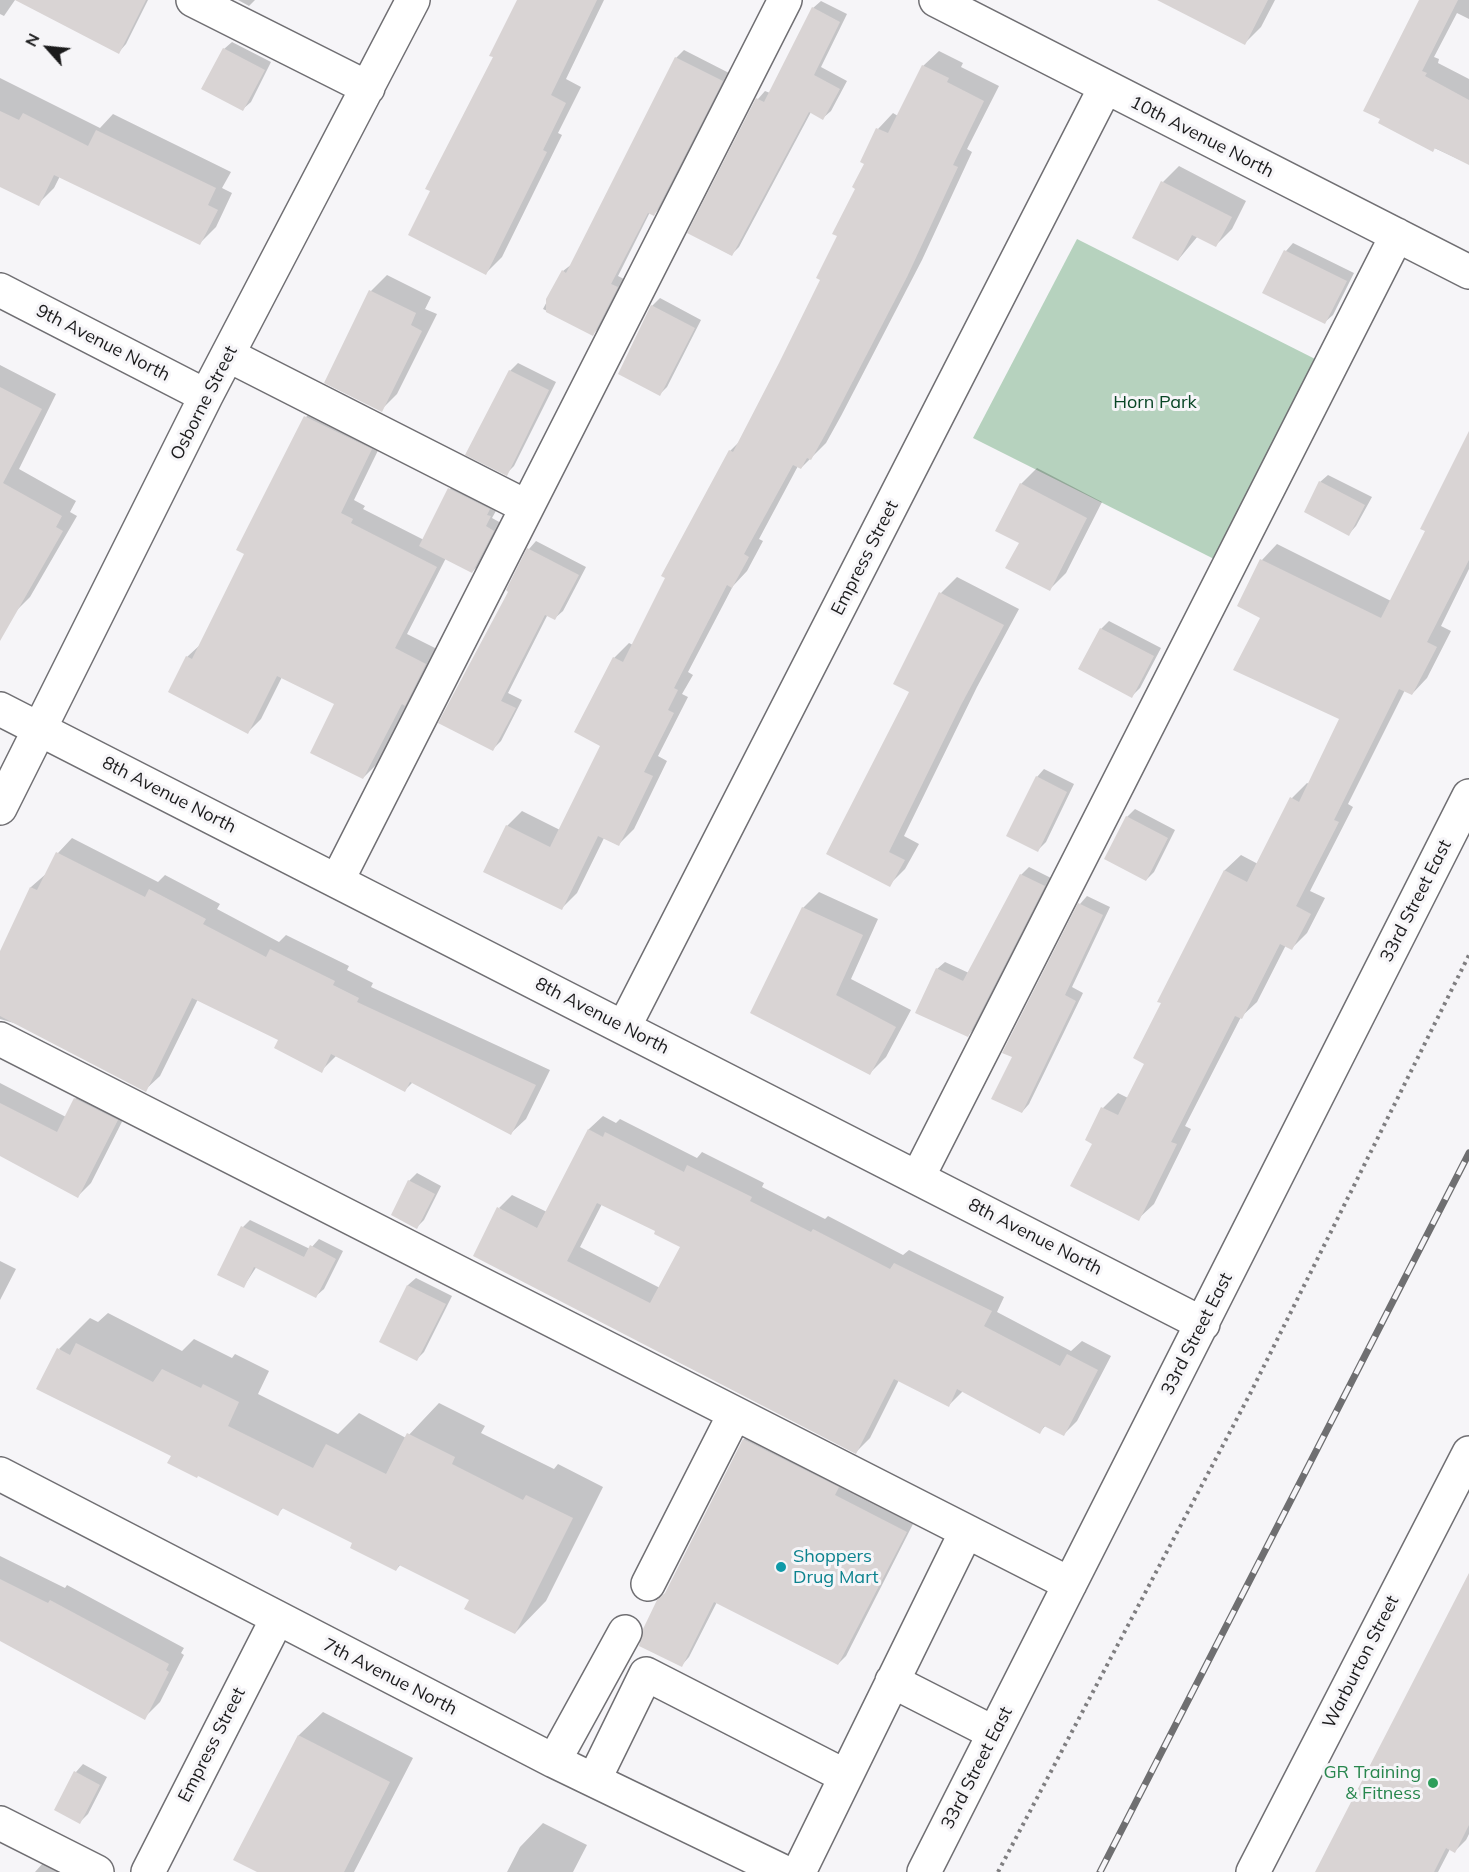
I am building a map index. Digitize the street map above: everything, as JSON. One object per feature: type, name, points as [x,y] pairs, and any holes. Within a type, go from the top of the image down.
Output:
[{"type":"street","points":[[193,0],[368,88]]},
{"type":"street","name":"Osborne Street","points":[[0,808],[206,396],[413,0]]},
{"type":"street","points":[[338,879],[525,506],[785,0]]},
{"type":"street","name":"10th Avenue North","points":[[936,0],[1469,272]]},
{"type":"street","name":"Empress Street","points":[[624,1027],[1106,88]]},
{"type":"street","points":[[918,1177],[1397,235]]},
{"type":"street","name":"9th Avenue North","points":[[0,290],[206,396]]},
{"type":"street","points":[[228,355],[525,506]]},
{"type":"street","name":"8th Avenue North","points":[[0,709],[338,879],[1203,1324]]},
{"type":"street","name":"33rd Street East","points":[[924,1872],[1469,796]]},
{"type":"street","points":[[0,1039],[1070,1584]]},
{"type":"street","points":[[648,1584],[734,1414]]},
{"type":"street","name":"Warburton Street","points":[[1253,1872],[1469,1453]]},
{"type":"street","name":"7th Avenue North","points":[[0,1474],[554,1761],[784,1872]]},
{"type":"street","points":[[799,1872],[966,1532]]},
{"type":"street","name":"Empress Street","points":[[148,1872],[277,1619]]},
{"type":"street","points":[[554,1761],[625,1632]]},
{"type":"street","points":[[594,1780],[646,1674],[845,1776]]},
{"type":"street","points":[[892,1682],[994,1733]]},
{"type":"street","points":[[0,1823],[97,1872]]},
{"type":"path","points":[[998,1872],[1251,1392],[1469,955]]},
{"type":"green space","name":"Horn Park","points":[[1077,239],[1329,366],[1228,566],[973,438]]},
{"type":"building","points":[[15,0],[146,0],[119,54]]},
{"type":"building","points":[[517,0],[597,0],[551,95],[566,103],[543,150],[547,152],[486,275],[408,235],[430,191],[425,189],[493,57],[489,56]]},
{"type":"building","points":[[1157,0],[1268,0],[1245,45]]},
{"type":"building","points":[[1419,0],[1458,0],[1422,71],[1427,73],[1425,76],[1469,100],[1469,165],[1435,148],[1433,152],[1378,123],[1380,119],[1363,111]]},
{"type":"building","points":[[812,7],[840,22],[814,75],[840,89],[823,120],[809,112],[732,256],[687,233],[756,98],[764,102]]},
{"type":"building","points":[[223,48],[265,70],[243,111],[201,89]]},
{"type":"building","points":[[675,57],[723,81],[654,216],[648,213],[611,284],[618,287],[593,336],[546,312],[546,299],[562,270],[566,273]]},
{"type":"building","points":[[922,65],[949,78],[947,82],[984,101],[953,165],[958,167],[907,277],[826,433],[811,460],[807,458],[801,469],[793,465],[744,554],[749,557],[732,588],[727,585],[674,688],[678,690],[668,710],[674,713],[644,772],[653,776],[619,846],[598,836],[562,910],[483,872],[506,825],[550,847],[600,746],[574,732],[613,657],[623,662],[665,578],[661,576],[729,450],[733,452],[779,363],[820,280],[816,278],[837,236],[832,234],[855,189],[852,187],[864,164],[860,162],[876,128],[888,133]]},
{"type":"building","points":[[0,111],[19,120],[23,113],[88,146],[96,130],[216,188],[208,205],[218,210],[200,245],[54,175],[39,206],[0,187]]},
{"type":"building","points":[[1161,181],[1232,217],[1216,247],[1192,235],[1178,261],[1132,238]]},
{"type":"building","points":[[1284,250],[1347,281],[1325,324],[1262,293]]},
{"type":"building","points":[[369,290],[416,313],[411,325],[422,331],[382,412],[324,383]]},
{"type":"building","points":[[651,305],[695,328],[660,396],[618,374]]},
{"type":"building","points":[[509,370],[549,390],[507,476],[465,455]]},
{"type":"building","points":[[0,387],[42,409],[3,483],[62,516],[56,527],[63,531],[0,641]]},
{"type":"building","points":[[304,416],[372,449],[341,513],[353,519],[351,523],[437,567],[395,648],[426,664],[405,706],[402,704],[363,779],[310,753],[334,704],[277,676],[248,734],[168,692],[186,656],[192,659],[244,554],[236,550]]},
{"type":"building","points":[[1469,431],[1469,560],[1427,642],[1437,647],[1412,695],[1399,689],[1334,820],[1339,822],[1296,906],[1311,914],[1292,950],[1280,944],[1242,1019],[1235,1016],[1171,1142],[1177,1144],[1139,1221],[1070,1186],[1092,1144],[1085,1140],[1101,1107],[1118,1115],[1144,1064],[1133,1058],[1161,1003],[1157,1002],[1224,870],[1247,882],[1290,797],[1299,802],[1339,719],[1233,670],[1260,618],[1237,606],[1260,559],[1381,618],[1425,531],[1420,529]]},
{"type":"building","points":[[1319,481],[1365,505],[1349,536],[1304,512]]},
{"type":"building","points":[[1020,483],[1087,518],[1050,591],[1005,568],[1019,543],[995,531]]},
{"type":"building","points":[[448,488],[490,509],[487,515],[491,516],[486,526],[494,531],[472,573],[419,546]]},
{"type":"building","points":[[527,548],[579,575],[555,620],[545,615],[501,701],[516,708],[493,751],[438,723],[508,592],[506,590]]},
{"type":"building","points":[[939,592],[1004,625],[961,705],[889,852],[905,860],[890,887],[826,854],[909,692],[893,684]]},
{"type":"building","points":[[1100,628],[1154,656],[1132,698],[1078,669]]},
{"type":"building","points":[[1036,776],[1067,792],[1038,852],[1006,836]]},
{"type":"building","points":[[1126,816],[1168,838],[1146,881],[1104,859]]},
{"type":"building","points":[[56,852],[145,897],[149,889],[206,919],[203,924],[266,957],[270,949],[335,981],[333,985],[359,998],[357,1002],[536,1085],[511,1135],[410,1082],[405,1092],[331,1054],[322,1073],[274,1048],[278,1040],[192,998],[146,1092],[0,1016],[0,951],[30,887],[37,890]]},
{"type":"building","points":[[1020,874],[1045,886],[968,1037],[915,1013],[936,968],[963,981]]},
{"type":"building","points":[[1078,903],[1103,915],[1065,995],[1076,1001],[1022,1113],[991,1099],[1012,1057],[1002,1053]]},
{"type":"building","points":[[802,907],[863,935],[836,995],[896,1027],[870,1075],[750,1013]]},
{"type":"building","points":[[74,1098],[118,1120],[78,1198],[0,1156],[0,1103],[57,1132]]},
{"type":"building","points":[[588,1129],[603,1137],[605,1132],[684,1172],[687,1165],[752,1197],[750,1201],[811,1232],[813,1229],[890,1269],[894,1263],[992,1311],[984,1326],[1060,1366],[1067,1354],[1098,1370],[1064,1436],[1044,1426],[1040,1434],[957,1389],[949,1407],[894,1379],[856,1454],[473,1256],[497,1207],[537,1228]],"holes":[[[597,1203],[655,1231],[654,1234],[680,1247],[650,1303],[567,1261]]]},
{"type":"building","points":[[408,1180],[435,1194],[417,1229],[391,1215]]},
{"type":"building","points":[[241,1226],[304,1257],[310,1245],[336,1259],[316,1298],[254,1267],[244,1288],[217,1275]]},
{"type":"building","points":[[407,1285],[446,1304],[417,1361],[379,1342]]},
{"type":"building","points":[[76,1343],[153,1382],[162,1369],[201,1388],[203,1384],[239,1402],[228,1426],[313,1468],[326,1444],[386,1474],[407,1433],[455,1457],[452,1464],[523,1500],[526,1495],[573,1518],[515,1634],[464,1609],[469,1600],[399,1565],[396,1571],[350,1548],[352,1543],[282,1508],[278,1516],[198,1476],[197,1478],[167,1463],[171,1456],[36,1389],[57,1348],[70,1355]]},
{"type":"building","name":"Shoppers Drug Mart","points":[[743,1439],[839,1487],[835,1495],[907,1532],[838,1665],[714,1602],[682,1667],[639,1646],[643,1629],[657,1600],[665,1593]]},
{"type":"building","points":[[1469,1573],[1469,1825],[1455,1853],[1446,1848],[1434,1872],[1315,1872]]},
{"type":"building","points":[[0,1579],[48,1603],[50,1600],[169,1664],[166,1670],[169,1672],[145,1720],[0,1641]]},
{"type":"building","points":[[298,1735],[390,1782],[344,1872],[257,1872],[233,1860]]},
{"type":"building","points":[[74,1771],[100,1785],[80,1824],[54,1810]]},
{"type":"railway","points":[[1100,1872],[1469,1153]]},
{"type":"place","name":"Shoppers Drug Mart","points":[[781,1567]]},
{"type":"place","name":"GR Training & Fitness","points":[[1433,1783]]}]
